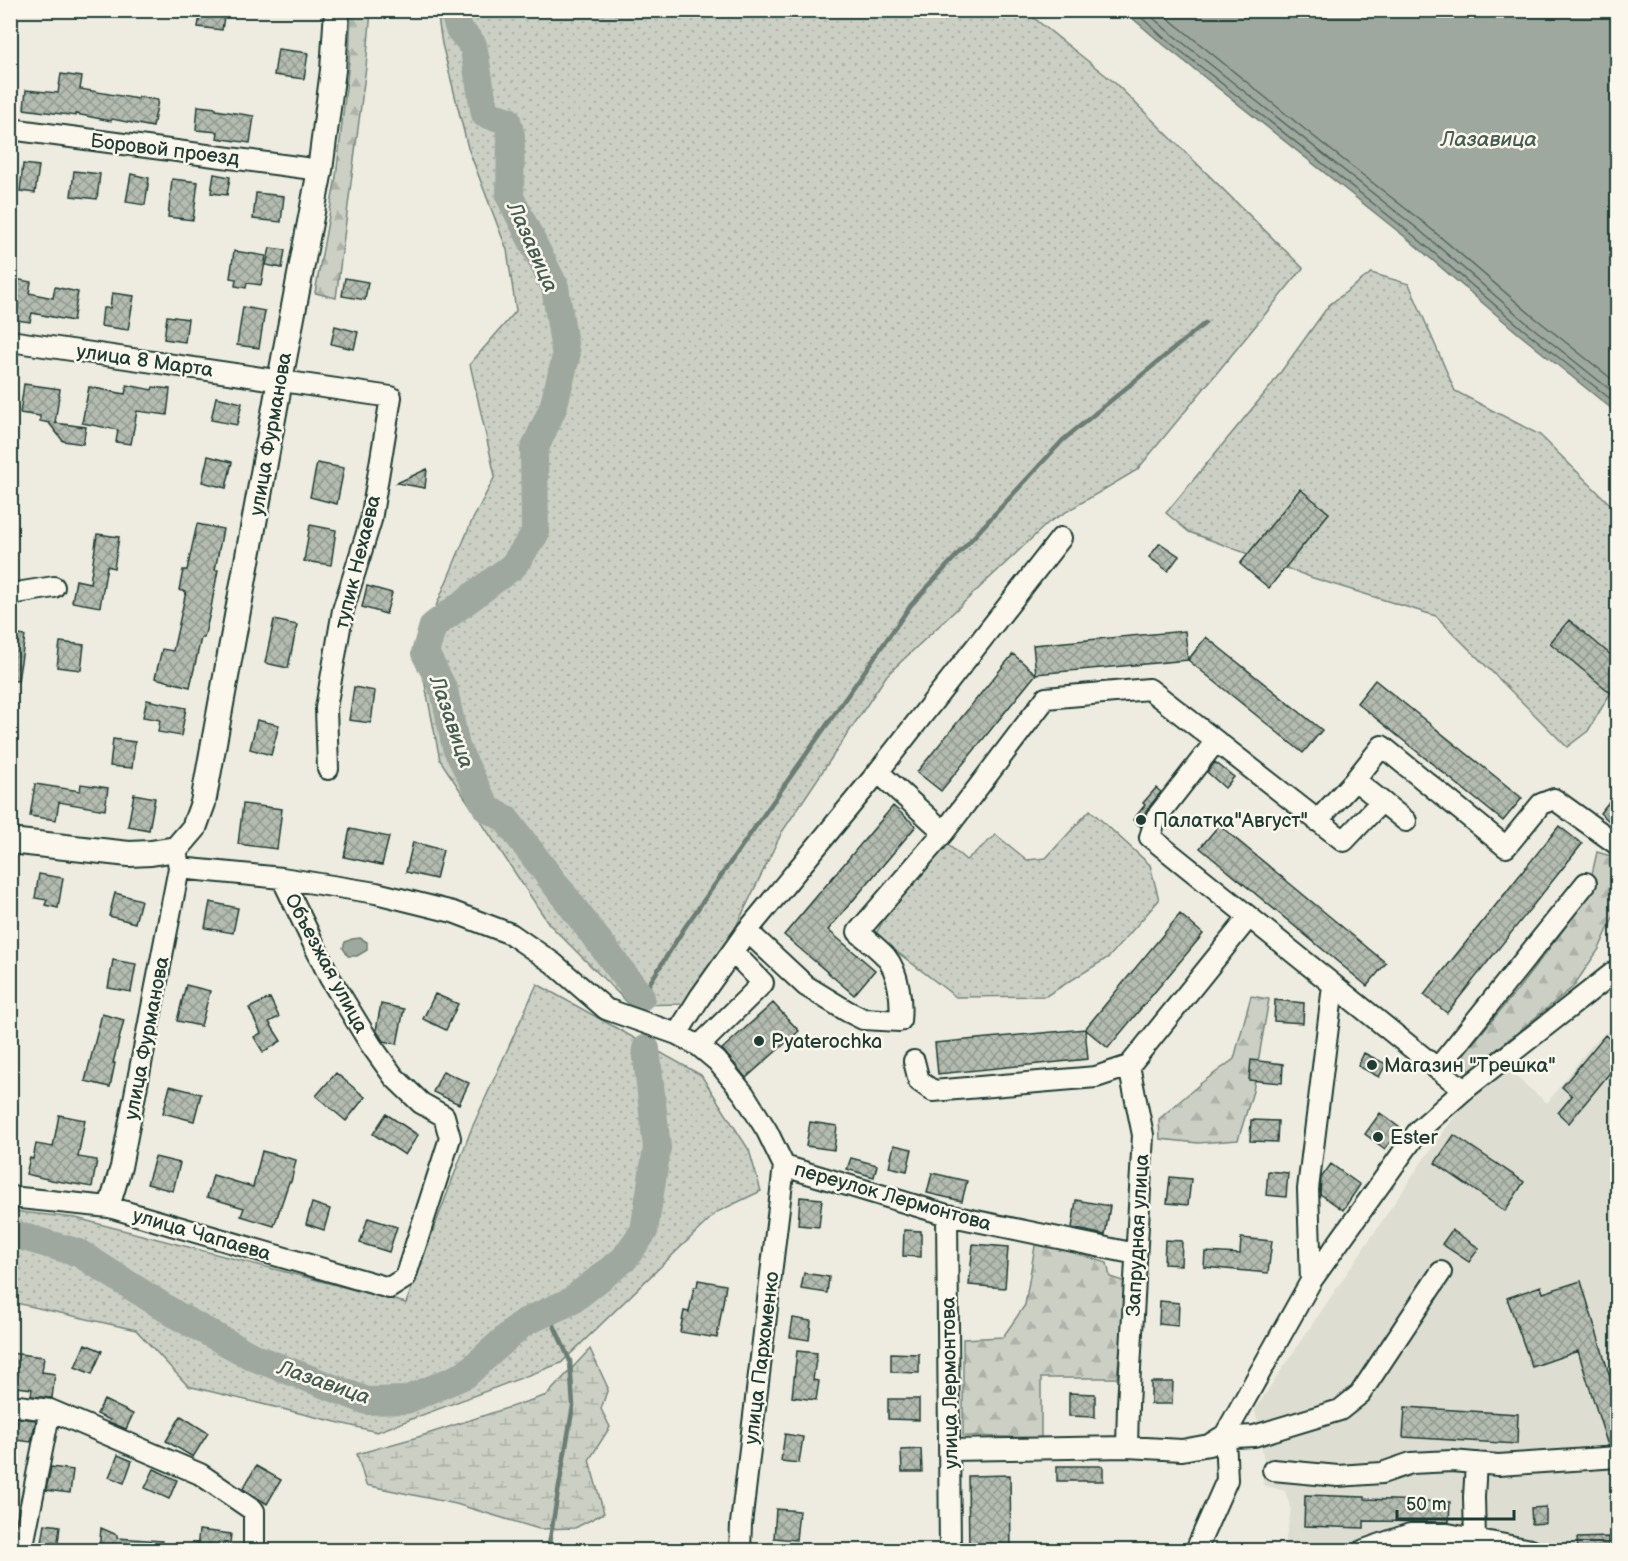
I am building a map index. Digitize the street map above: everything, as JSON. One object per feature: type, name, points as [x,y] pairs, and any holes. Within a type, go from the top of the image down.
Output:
[{"type":"main road","name":"улица Фурманова","points":[[178,859],[194,828],[203,803],[320,170],[333,70],[337,10]]},
{"type":"main road","points":[[10,840],[129,854],[151,853],[178,859]]},
{"type":"street","name":"Боровой проезд","points":[[10,129],[320,170]]},
{"type":"street","name":"улица 8 Марта","points":[[10,341],[280,380]]},
{"type":"street","name":"тупик Нехаева","points":[[280,380],[391,397],[371,520],[341,621],[327,708],[328,769]]},
{"type":"street","points":[[677,1034],[747,931],[878,772],[1061,538]]},
{"type":"street","points":[[10,594],[54,586]]},
{"type":"street","points":[[747,931],[816,993],[863,1019],[900,1021],[901,1005],[895,975],[887,958],[858,932],[944,832],[1046,698],[1149,689],[1344,841],[1381,802]]},
{"type":"street","points":[[1216,741],[1156,818],[1150,837],[1464,1090]]},
{"type":"street","points":[[1317,821],[1355,780],[1382,746],[1506,847],[1541,804],[1554,799],[1617,846]]},
{"type":"street","points":[[878,772],[944,832]]},
{"type":"street","points":[[1355,780],[1406,821]]},
{"type":"street","name":"переулок Лермонтова","points":[[178,859],[376,894],[453,912],[511,934],[553,963],[606,1009],[677,1034],[699,1046],[717,1061],[744,1095],[767,1131],[784,1166],[947,1215],[1136,1254]]},
{"type":"street","name":"улица Фурманова","points":[[109,1207],[121,1167],[178,859]]},
{"type":"street","name":"Объезжая улица","points":[[282,878],[330,978],[371,1045],[394,1077],[421,1103],[444,1116],[450,1138],[405,1278],[389,1288]]},
{"type":"street","points":[[1437,1069],[1586,883]]},
{"type":"street","points":[[914,1061],[919,1081],[933,1091],[1096,1077],[1129,1066],[1249,917]]},
{"type":"street","points":[[699,1046],[763,983],[733,952]]},
{"type":"street","points":[[950,1450],[1127,1447],[1182,1450],[1209,1445],[1224,1435],[1311,1281],[1419,1130],[1464,1090],[1617,969]]},
{"type":"street","points":[[1311,1281],[1308,1189],[1333,986]]},
{"type":"street","name":"Запрудная улица","points":[[1127,1447],[1143,1135],[1129,1066]]},
{"type":"street","name":"улица Пархоменко","points":[[740,1551],[741,1524],[784,1166]]},
{"type":"street","name":"улица Чапаева","points":[[10,1197],[109,1207],[389,1288]]},
{"type":"street","name":"улица Лермонтова","points":[[947,1215],[950,1551]]},
{"type":"street","points":[[1224,1435],[1254,1436],[1340,1410],[1360,1394],[1440,1272]]},
{"type":"street","points":[[10,1405],[50,1410],[200,1474],[254,1511],[254,1551]]},
{"type":"street","points":[[22,1551],[50,1410]]},
{"type":"street","points":[[1196,1551],[1227,1480],[1224,1435]]},
{"type":"street","points":[[1273,1470],[1338,1476],[1382,1473],[1411,1463],[1452,1461],[1498,1465],[1617,1457]]},
{"type":"street","points":[[1475,1540],[1476,1463]]},
{"type":"street","points":[[1364,1551],[1410,1534],[1448,1534],[1531,1551]]},
{"type":"shaded area","points":[[1617,1023],[1617,1550],[1284,1550],[1291,1510],[1285,1491],[1263,1485],[1264,1462],[1255,1409],[1424,1159],[1473,1091],[1508,1070],[1547,1103],[1591,1046]]},
{"type":"green space","points":[[351,11],[371,11],[366,67],[336,298],[315,293],[336,177],[349,61]]},
{"type":"green space","points":[[437,11],[1025,11],[1114,82],[1303,268],[1137,470],[1049,522],[887,675],[782,832],[730,939],[683,1004],[630,1005],[549,924],[440,760],[418,649],[471,523],[495,476],[470,364],[516,311],[507,250],[468,148],[442,44]]},
{"type":"green space","points":[[1371,273],[1409,284],[1455,391],[1540,435],[1617,511],[1617,682],[1588,731],[1567,747],[1436,616],[1313,578],[1189,532],[1166,513],[1270,387],[1329,305]]},
{"type":"green space","points":[[1090,810],[1150,865],[1159,900],[1109,957],[1046,996],[956,997],[875,935],[890,909],[947,844],[966,860],[996,835],[1027,860],[1046,858]]},
{"type":"green space","points":[[1597,852],[1614,857],[1617,861],[1617,909],[1599,949],[1573,987],[1469,1072],[1464,1054],[1518,989],[1593,891],[1592,874]]},
{"type":"green space","points":[[537,984],[701,1075],[749,1150],[761,1191],[717,1212],[561,1363],[377,1432],[188,1386],[136,1330],[11,1302],[11,1211],[76,1218],[406,1303],[471,1130]]},
{"type":"green space","points":[[1251,996],[1269,999],[1253,1091],[1238,1140],[1198,1143],[1160,1139],[1159,1119],[1234,1059]]},
{"type":"green space","points":[[1036,1240],[1107,1263],[1110,1277],[1126,1282],[1117,1378],[1041,1378],[1041,1438],[963,1436],[963,1339],[1003,1337],[1025,1305]]},
{"type":"green space","points":[[590,1349],[608,1388],[601,1409],[610,1427],[589,1460],[604,1513],[575,1528],[539,1529],[456,1504],[366,1485],[357,1454],[418,1437],[547,1395]]},
{"type":"water","name":"Лазавица","points":[[1124,11],[1617,11],[1617,413],[1519,334],[1409,240]]},
{"type":"water","points":[[360,938],[367,942],[367,950],[357,956],[348,956],[343,948],[345,942]]},
{"type":"building","points":[[201,10],[225,10],[222,30],[198,27]]},
{"type":"building","points":[[278,49],[308,53],[304,79],[274,75]]},
{"type":"building","points":[[61,74],[82,77],[80,89],[138,99],[139,97],[158,100],[153,127],[112,119],[111,121],[76,114],[76,116],[24,109],[26,90],[58,93]]},
{"type":"building","points":[[198,106],[254,116],[250,143],[217,138],[218,132],[196,130]]},
{"type":"building","points":[[23,164],[39,166],[35,193],[20,191]]},
{"type":"building","points":[[74,171],[100,174],[97,199],[71,196]]},
{"type":"building","points":[[131,174],[149,178],[145,205],[126,202]]},
{"type":"building","points":[[214,174],[230,177],[227,195],[211,193]]},
{"type":"building","points":[[172,179],[198,182],[193,220],[168,217]]},
{"type":"building","points":[[256,193],[284,196],[281,222],[253,219]]},
{"type":"building","points":[[270,248],[285,250],[282,268],[266,265]]},
{"type":"building","points":[[234,251],[266,256],[261,285],[247,283],[246,288],[235,286],[236,279],[230,278]]},
{"type":"building","points":[[10,278],[31,282],[29,293],[53,298],[55,287],[78,292],[73,321],[32,313],[30,322],[10,319]]},
{"type":"building","points":[[345,278],[368,282],[365,300],[342,296]]},
{"type":"building","points":[[112,293],[134,296],[128,330],[101,326],[103,308],[110,308]]},
{"type":"building","points":[[243,307],[265,311],[259,348],[237,345]]},
{"type":"building","points":[[167,316],[188,319],[185,342],[164,339]]},
{"type":"building","points":[[335,326],[358,332],[354,349],[331,344]]},
{"type":"building","points":[[24,384],[60,389],[55,423],[86,427],[83,444],[63,441],[49,423],[40,421],[40,416],[20,413]]},
{"type":"building","points":[[127,385],[152,390],[153,387],[170,389],[167,415],[137,411],[131,444],[116,442],[118,430],[82,423],[89,387],[125,394]]},
{"type":"building","points":[[216,397],[242,403],[237,425],[211,420]]},
{"type":"building","points":[[208,456],[232,462],[226,488],[202,482]]},
{"type":"building","points":[[317,463],[344,468],[337,504],[310,497]]},
{"type":"building","points":[[427,469],[425,488],[397,483]]},
{"type":"building","points":[[1300,489],[1329,513],[1269,588],[1240,564]]},
{"type":"building","points":[[197,524],[223,529],[210,613],[204,638],[201,638],[190,687],[155,678],[162,649],[173,651],[186,592],[179,590],[183,570],[187,570]]},
{"type":"building","points":[[310,525],[336,530],[331,565],[304,561]]},
{"type":"building","points":[[97,534],[119,537],[114,568],[107,566],[100,607],[72,602],[76,580],[90,583]]},
{"type":"building","points":[[1160,543],[1179,556],[1168,571],[1149,557]]},
{"type":"building","points":[[367,586],[392,593],[386,614],[362,607]]},
{"type":"building","points":[[274,620],[297,625],[288,668],[265,663]]},
{"type":"building","points":[[1569,620],[1617,660],[1617,698],[1550,643]]},
{"type":"building","points":[[1185,631],[1188,660],[1036,674],[1033,645]]},
{"type":"building","points":[[10,634],[25,636],[18,681],[10,680]]},
{"type":"building","points":[[1206,637],[1322,730],[1303,753],[1188,660]]},
{"type":"building","points":[[60,642],[84,645],[81,670],[57,667]]},
{"type":"building","points":[[1013,654],[1036,674],[941,791],[917,772]]},
{"type":"building","points":[[1375,680],[1522,798],[1503,821],[1357,703]]},
{"type":"building","points":[[354,687],[375,691],[371,723],[349,720]]},
{"type":"building","points":[[147,700],[186,708],[181,736],[158,732],[160,720],[143,717]]},
{"type":"building","points":[[257,720],[279,725],[271,755],[250,749]]},
{"type":"building","points":[[113,739],[135,742],[132,768],[110,766]]},
{"type":"building","points":[[1215,762],[1234,777],[1225,788],[1207,772]]},
{"type":"building","points":[[35,784],[80,791],[81,784],[108,788],[105,810],[59,802],[56,820],[30,816]]},
{"type":"building","points":[[1156,788],[1161,792],[1146,811],[1141,827],[1133,820],[1145,805],[1143,803]]},
{"type":"building","points":[[1617,792],[1617,828],[1600,813]]},
{"type":"building","points":[[134,794],[155,798],[149,830],[128,826]]},
{"type":"building","points":[[243,804],[282,809],[277,849],[238,844]]},
{"type":"building","points":[[893,806],[916,826],[828,930],[875,970],[854,995],[784,935]]},
{"type":"building","points":[[1219,825],[1386,963],[1367,986],[1200,848]]},
{"type":"building","points":[[1559,826],[1582,844],[1447,1013],[1424,995]]},
{"type":"building","points":[[350,829],[389,837],[382,865],[344,857]]},
{"type":"building","points":[[413,842],[443,850],[436,879],[406,872]]},
{"type":"building","points":[[39,874],[63,878],[58,908],[45,905],[47,900],[35,898]]},
{"type":"building","points":[[115,893],[141,900],[135,923],[109,916]]},
{"type":"building","points":[[210,902],[238,908],[233,933],[205,928]]},
{"type":"building","points":[[1180,914],[1203,934],[1108,1048],[1085,1029]]},
{"type":"building","points":[[113,960],[136,964],[131,992],[108,988]]},
{"type":"building","points":[[186,985],[210,991],[201,1026],[177,1021]]},
{"type":"building","points":[[435,994],[458,1004],[446,1030],[423,1019]]},
{"type":"building","points":[[270,998],[279,1017],[269,1022],[281,1041],[263,1052],[254,1037],[261,1033],[249,1008]]},
{"type":"building","points":[[1275,1000],[1304,1003],[1303,1023],[1274,1021]]},
{"type":"building","name":"Pyaterochka","points":[[773,1003],[799,1031],[746,1078],[722,1049]]},
{"type":"building","points":[[381,1004],[404,1009],[397,1044],[383,1041],[376,1030]]},
{"type":"building","points":[[102,1014],[124,1020],[113,1063],[115,1063],[110,1087],[85,1081]]},
{"type":"building","points":[[1085,1029],[1088,1059],[938,1074],[935,1043]]},
{"type":"building","points":[[1605,1035],[1617,1046],[1617,1064],[1569,1123],[1558,1113],[1572,1096],[1562,1087]]},
{"type":"building","name":"Магазин \"Трешка\"","points":[[1364,1053],[1386,1064],[1379,1077],[1358,1066]]},
{"type":"building","points":[[1251,1060],[1283,1064],[1282,1083],[1249,1080]]},
{"type":"building","points":[[443,1071],[469,1083],[459,1104],[433,1092]]},
{"type":"building","points":[[336,1073],[365,1097],[346,1121],[316,1096]]},
{"type":"building","points":[[170,1086],[201,1094],[194,1121],[163,1113]]},
{"type":"building","points":[[1380,1113],[1400,1128],[1385,1149],[1365,1134]]},
{"type":"building","points":[[386,1114],[418,1135],[405,1155],[373,1134]]},
{"type":"building","points":[[59,1115],[85,1120],[78,1157],[97,1160],[92,1187],[26,1174],[30,1158],[33,1159],[36,1144],[53,1147]]},
{"type":"building","points":[[1251,1120],[1278,1121],[1277,1142],[1250,1141]]},
{"type":"building","points":[[810,1122],[837,1126],[834,1150],[806,1146]]},
{"type":"building","points":[[1454,1135],[1524,1182],[1505,1211],[1435,1163]]},
{"type":"building","points":[[894,1145],[912,1149],[907,1171],[889,1167]]},
{"type":"building","points":[[262,1151],[296,1160],[291,1182],[289,1182],[274,1226],[241,1216],[244,1208],[207,1197],[213,1175],[253,1187]]},
{"type":"building","points":[[155,1157],[180,1163],[173,1191],[147,1184]]},
{"type":"building","points":[[851,1158],[877,1165],[874,1177],[847,1169]]},
{"type":"building","points":[[1331,1164],[1360,1185],[1343,1210],[1320,1194],[1321,1178]]},
{"type":"building","points":[[1268,1171],[1288,1173],[1286,1197],[1266,1195]]},
{"type":"building","points":[[932,1173],[967,1181],[962,1201],[927,1193]]},
{"type":"building","points":[[1170,1177],[1191,1179],[1188,1205],[1167,1203]]},
{"type":"building","points":[[800,1197],[822,1199],[819,1227],[798,1225]]},
{"type":"building","points":[[1076,1200],[1110,1206],[1105,1235],[1072,1228]]},
{"type":"building","points":[[312,1203],[330,1209],[324,1230],[306,1224]]},
{"type":"building","points":[[368,1218],[397,1227],[389,1252],[360,1243]]},
{"type":"building","points":[[904,1230],[921,1231],[921,1257],[903,1256]]},
{"type":"building","points":[[1452,1230],[1479,1248],[1469,1262],[1442,1244]]},
{"type":"building","points":[[1241,1238],[1272,1241],[1268,1273],[1204,1267],[1205,1252],[1240,1254]]},
{"type":"building","points":[[1165,1240],[1182,1241],[1181,1265],[1164,1264]]},
{"type":"building","points":[[973,1244],[1008,1247],[1005,1288],[969,1285]]},
{"type":"building","points":[[804,1273],[829,1277],[827,1293],[801,1289]]},
{"type":"building","points":[[698,1280],[726,1285],[717,1338],[680,1332],[684,1311],[689,1312],[694,1287],[697,1287]]},
{"type":"building","points":[[1581,1281],[1617,1400],[1617,1445],[1608,1446],[1578,1351],[1532,1367],[1507,1298],[1541,1286],[1543,1293]]},
{"type":"building","points":[[1160,1301],[1179,1303],[1178,1326],[1159,1324]]},
{"type":"building","points":[[793,1318],[811,1321],[809,1340],[790,1337]]},
{"type":"building","points":[[85,1344],[102,1351],[92,1374],[75,1367]]},
{"type":"building","points":[[797,1351],[817,1353],[813,1380],[819,1381],[816,1400],[792,1397]]},
{"type":"building","points":[[10,1353],[44,1357],[42,1372],[55,1374],[52,1398],[31,1396],[32,1389],[10,1386]]},
{"type":"building","points":[[891,1353],[919,1354],[919,1373],[891,1372]]},
{"type":"building","points":[[1151,1382],[1173,1382],[1172,1404],[1151,1404]]},
{"type":"building","points":[[1069,1393],[1095,1394],[1095,1417],[1069,1416]]},
{"type":"building","points":[[888,1399],[919,1399],[919,1420],[888,1419]]},
{"type":"building","points":[[104,1400],[133,1414],[126,1429],[97,1414]]},
{"type":"building","points":[[1405,1407],[1518,1414],[1517,1444],[1403,1437]]},
{"type":"building","points":[[181,1416],[208,1433],[193,1457],[166,1441]]},
{"type":"building","points":[[10,1417],[36,1420],[31,1442],[10,1439]]},
{"type":"building","points":[[785,1434],[803,1437],[799,1463],[781,1461]]},
{"type":"building","points":[[921,1449],[922,1472],[902,1472],[901,1450]]},
{"type":"building","points":[[118,1455],[132,1461],[124,1483],[109,1477]]},
{"type":"building","points":[[256,1466],[281,1480],[267,1504],[243,1489]]},
{"type":"building","points":[[1057,1466],[1103,1466],[1103,1481],[1057,1481]]},
{"type":"building","points":[[51,1467],[73,1470],[70,1493],[46,1490]]},
{"type":"building","points":[[154,1469],[177,1480],[169,1499],[145,1488]]},
{"type":"building","points":[[1010,1475],[1011,1551],[969,1551],[968,1476]]},
{"type":"building","points":[[1305,1495],[1450,1502],[1449,1522],[1364,1521],[1364,1528],[1304,1526]]},
{"type":"building","points":[[1546,1507],[1546,1523],[1532,1524],[1531,1508]]},
{"type":"building","points":[[776,1509],[799,1511],[796,1540],[774,1538]]},
{"type":"building","points":[[45,1524],[60,1526],[57,1551],[41,1549]]},
{"type":"building","points":[[101,1528],[117,1535],[117,1538],[162,1541],[162,1551],[99,1551]]},
{"type":"building","points":[[199,1530],[231,1534],[229,1551],[197,1551]]},
{"type":"building","points":[[1609,1537],[1609,1551],[1578,1551],[1577,1538]]},
{"type":"waterway","name":"Лазавица","points":[[453,10],[459,29],[473,45],[485,114],[507,120],[511,136],[510,197],[555,287],[566,357],[553,408],[534,450],[535,534],[513,566],[433,626],[425,653],[444,690],[456,747],[487,809],[505,818],[641,997]]},
{"type":"waterway","points":[[641,997],[685,927],[911,605],[1063,440],[1205,323]]},
{"type":"waterway","name":"Лазавица","points":[[10,1233],[79,1253],[178,1316],[253,1357],[367,1401],[406,1400],[465,1375],[523,1323],[571,1301],[624,1259],[644,1231],[657,1148],[646,1049]]},
{"type":"waterway","points":[[548,1312],[570,1361],[573,1406],[548,1550]]},
{"type":"place","name":"Палатка\"Август\"","points":[[1141,820]]},
{"type":"place","name":"Pyaterochka","points":[[759,1041]]},
{"type":"place","name":"Магазин \"Трешка\"","points":[[1372,1065]]},
{"type":"place","name":"Ester","points":[[1378,1137]]}]
